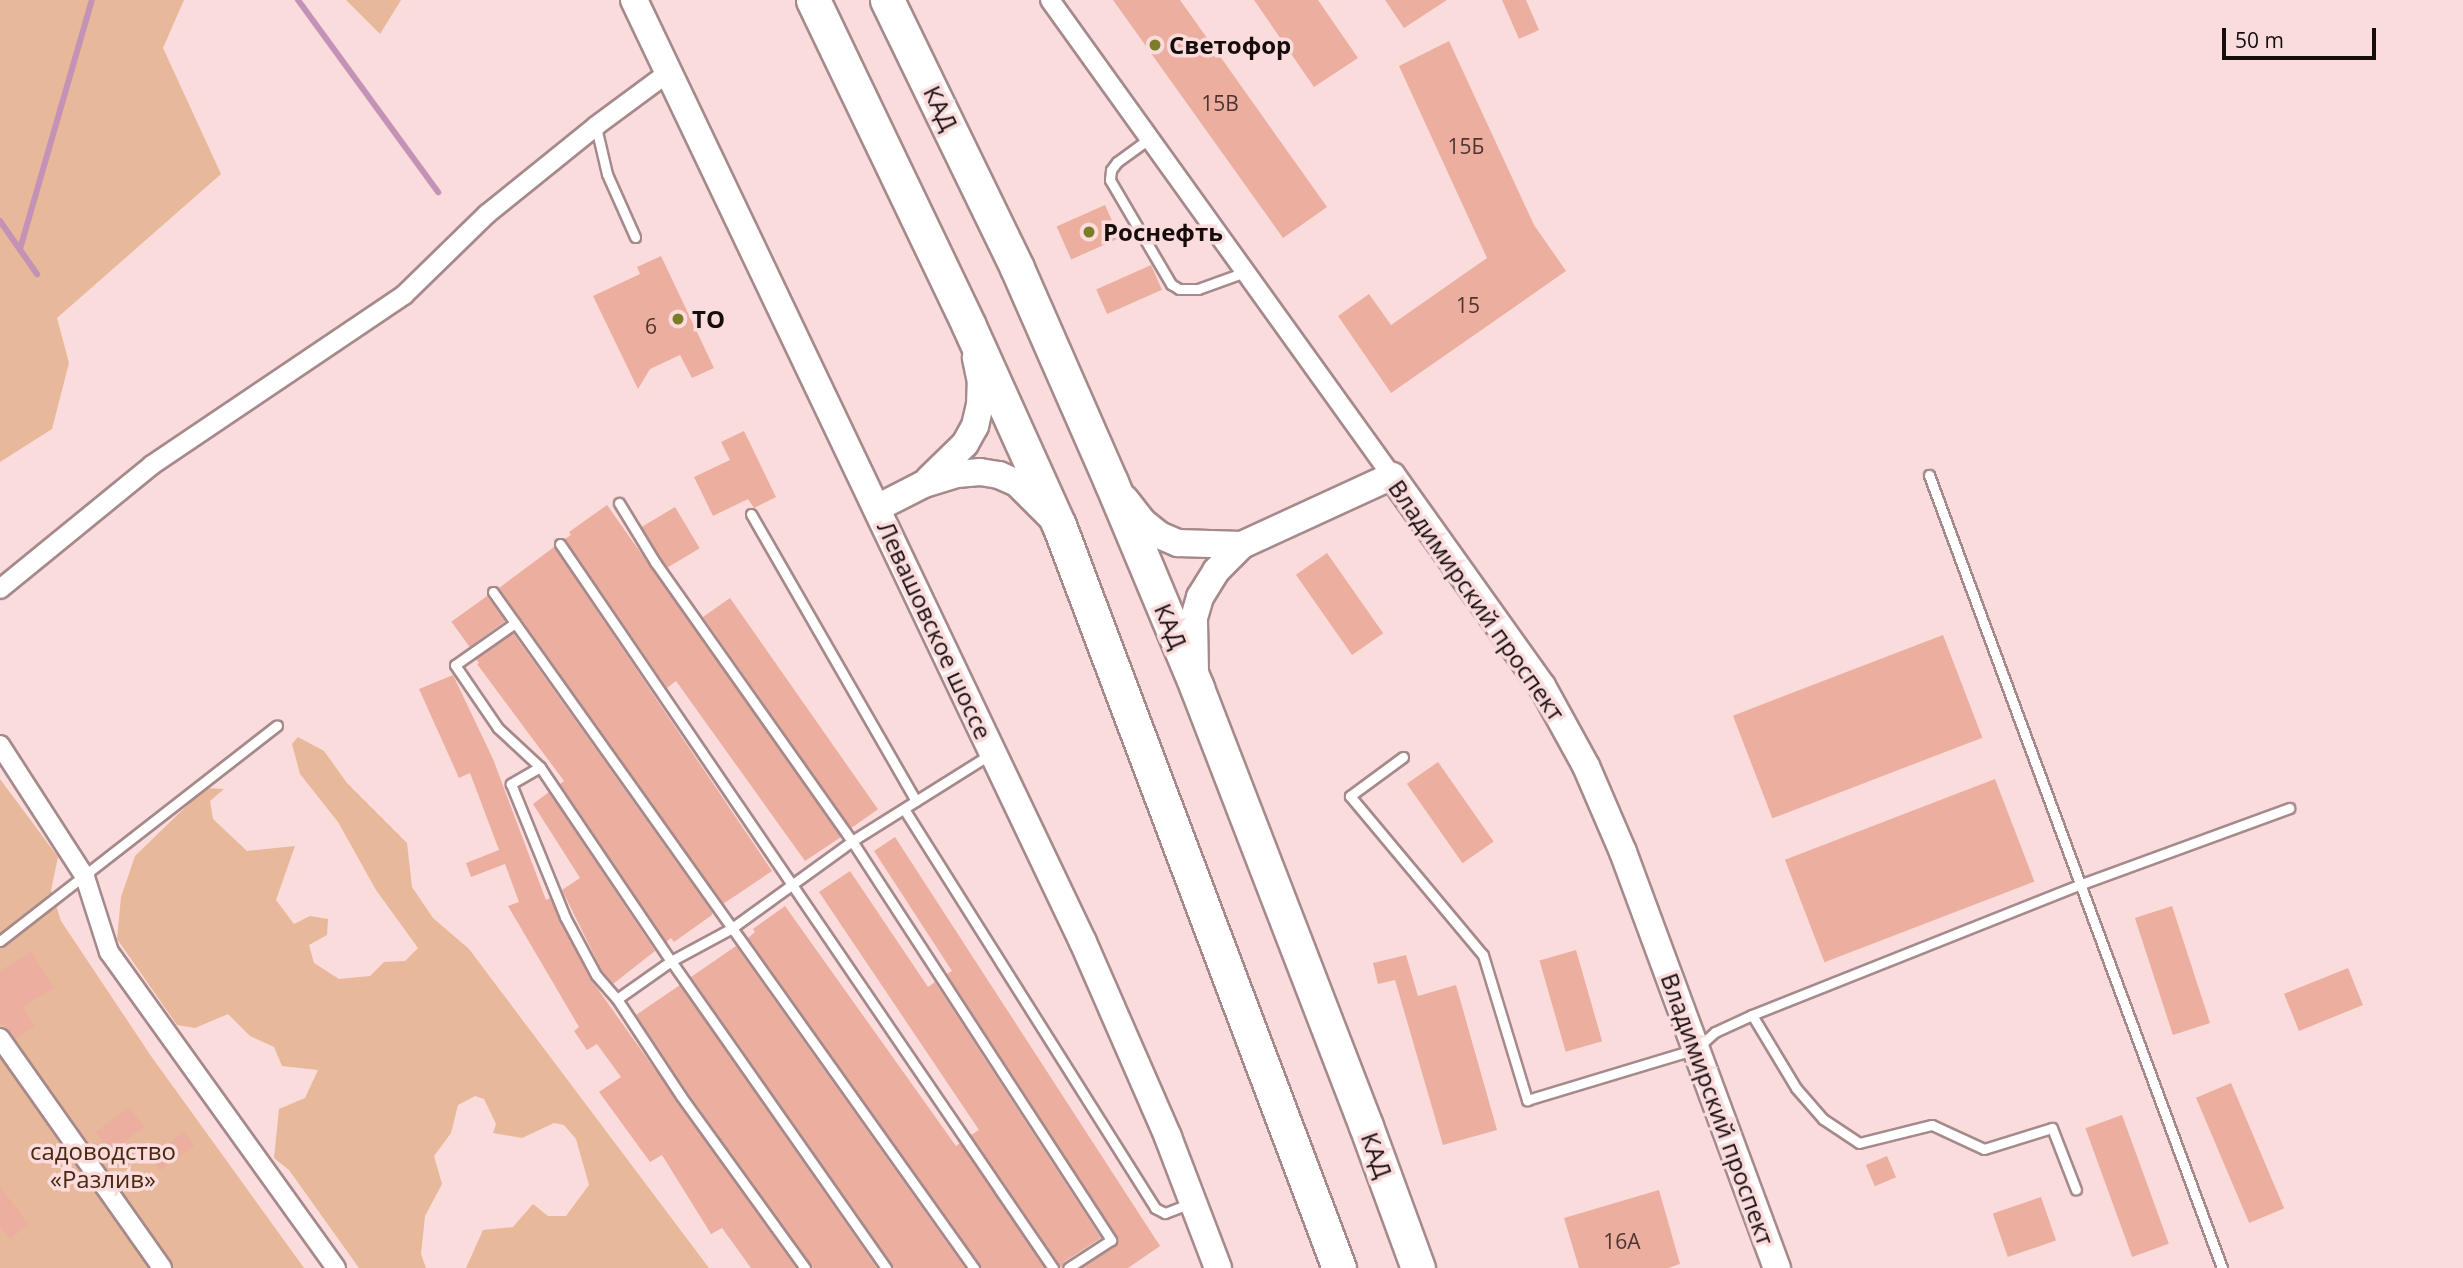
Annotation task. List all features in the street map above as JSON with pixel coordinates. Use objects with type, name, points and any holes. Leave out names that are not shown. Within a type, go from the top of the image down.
[{"type":"highway","points":[[813,0],[969,326],[1059,525],[1279,1100],[1339,1268]]},
{"type":"highway","name":"КАД","points":[[887,0],[1011,256],[1111,482],[1197,688],[1418,1268]]},
{"type":"main road","name":"Левашовское шоссе","points":[[634,0],[1088,954],[1218,1268]]},
{"type":"main road","points":[[924,484],[965,444],[975,426],[980,405],[981,382],[969,326]]},
{"type":"main road","points":[[877,508],[924,484],[957,474],[999,475],[1017,484],[1059,525]]},
{"type":"main road","points":[[1197,688],[1194,618],[1200,597],[1216,571],[1242,545],[1392,476]]},
{"type":"main road","name":"Владимирский проспект","points":[[1392,476],[1542,686],[1586,766],[1623,852],[1777,1268]]},
{"type":"main road","points":[[1111,482],[1142,521],[1159,535],[1178,543],[1202,546],[1242,545]]},
{"type":"street","name":"Владимирский проспект","points":[[1050,0],[1392,476]]},
{"type":"street","points":[[0,589],[152,465],[404,295],[487,214],[596,126],[669,72]]},
{"type":"street","points":[[0,745],[85,877],[109,952],[336,1268]]},
{"type":"street","points":[[0,1038],[162,1268]]},
{"type":"lane","points":[[596,126],[607,174],[635,237]]},
{"type":"lane","points":[[1150,138],[1117,162],[1111,170],[1110,180],[1171,284],[1179,289],[1198,289],[1247,271]]},
{"type":"lane","points":[[1929,475],[2222,1268]]},
{"type":"lane","points":[[619,503],[662,573],[852,841],[1111,1240],[1068,1268]]},
{"type":"lane","points":[[751,514],[916,802]]},
{"type":"lane","points":[[560,544],[1053,1268]]},
{"type":"lane","points":[[493,592],[974,1268]]},
{"type":"lane","points":[[515,623],[455,665],[498,728],[540,767],[671,961],[886,1268]]},
{"type":"lane","points":[[0,941],[277,725]]},
{"type":"lane","points":[[617,999],[671,961],[732,928],[789,884],[852,841],[993,752]]},
{"type":"lane","points":[[1403,757],[1350,796],[1483,955],[1527,1100],[1696,1049],[1715,1032],[1752,1015],[2079,885],[2289,808]]},
{"type":"lane","points":[[540,767],[511,784],[565,917],[596,975],[617,999],[681,1096],[805,1268]]},
{"type":"lane","points":[[904,809],[1155,1208],[1164,1213],[1192,1202]]},
{"type":"lane","points":[[1752,1015],[1796,1088],[1823,1119],[1859,1143],[1932,1125],[1984,1149],[2052,1128],[2076,1190]]},
{"type":"green space","points":[[0,0],[184,0],[163,48],[221,174],[57,318],[69,363],[52,429],[0,462]]},
{"type":"green space","points":[[346,0],[401,0],[380,34]]},
{"type":"green space","points":[[298,737],[324,751],[347,783],[407,843],[412,887],[433,918],[469,949],[709,1268],[466,1268],[483,1230],[513,1227],[533,1204],[548,1216],[566,1216],[589,1185],[576,1139],[564,1125],[554,1123],[522,1138],[493,1133],[496,1124],[484,1099],[475,1096],[458,1105],[451,1133],[434,1156],[442,1184],[425,1216],[421,1254],[426,1268],[359,1268],[289,1170],[274,1158],[279,1109],[305,1098],[318,1070],[282,1066],[274,1047],[250,1036],[228,1014],[195,1028],[177,1025],[117,939],[121,897],[135,856],[205,788],[224,789],[210,801],[213,819],[247,851],[295,846],[276,900],[294,924],[310,916],[328,919],[327,935],[309,945],[314,963],[339,979],[370,976],[384,962],[405,961],[418,948],[376,890],[338,822],[300,774],[292,744]]},
{"type":"green space","name":"садоводство «Разлив»","points":[[0,779],[58,857],[51,890],[61,921],[151,1056],[304,1268],[0,1268]]},
{"type":"building","points":[[1113,0],[1180,0],[1327,207],[1283,238]]},
{"type":"building","points":[[1254,0],[1318,0],[1358,58],[1314,87]]},
{"type":"building","points":[[1385,0],[1447,0],[1404,28]]},
{"type":"building","points":[[1502,0],[1526,0],[1539,30],[1519,39]]},
{"type":"building","points":[[1449,41],[1534,225],[1566,271],[1391,393],[1338,316],[1369,294],[1391,325],[1487,258],[1399,66]]},
{"type":"building","name":"Роснефть","points":[[1105,205],[1120,238],[1071,259],[1057,227]]},
{"type":"building","points":[[661,256],[714,368],[692,378],[680,355],[650,369],[638,389],[593,296],[640,274],[637,267]]},
{"type":"building","points":[[1151,265],[1162,290],[1107,314],[1096,289]]},
{"type":"building","points":[[744,431],[776,497],[754,508],[748,499],[713,516],[694,477],[730,460],[721,442]]},
{"type":"building","points":[[607,505],[841,837],[805,861],[676,681],[667,688],[565,539],[571,535],[569,532]]},
{"type":"building","points":[[675,507],[700,548],[666,568],[642,527]]},
{"type":"building","points":[[554,547],[772,871],[723,904],[499,588]]},
{"type":"building","points":[[1327,553],[1383,633],[1352,655],[1296,575]]},
{"type":"building","points":[[487,596],[505,621],[470,647],[451,622]]},
{"type":"building","points":[[730,598],[878,809],[851,828],[703,617]]},
{"type":"building","points":[[513,633],[712,912],[712,915],[674,942],[671,938],[666,942],[560,784],[564,781],[477,664],[479,663],[476,659]]},
{"type":"building","points":[[1943,635],[1982,738],[1772,818],[1733,716]]},
{"type":"building","points":[[453,675],[493,759],[546,900],[550,898],[590,978],[796,1268],[751,1268],[722,1228],[711,1234],[662,1155],[650,1162],[599,1092],[621,1077],[597,1044],[587,1050],[574,1031],[579,1027],[508,906],[519,902],[505,864],[471,877],[466,863],[499,850],[470,773],[459,778],[419,689]]},
{"type":"building","points":[[1438,762],[1494,841],[1463,863],[1407,784]]},
{"type":"building","points":[[1995,779],[2034,882],[1824,962],[1785,860]]},
{"type":"building","points":[[549,792],[655,951],[613,984],[602,971],[562,890],[580,878],[533,804]]},
{"type":"building","points":[[895,837],[1160,1246],[1128,1268],[1081,1268],[1115,1245],[1117,1237],[947,974],[952,971],[874,851]]},
{"type":"building","points":[[850,871],[928,987],[935,982],[1101,1238],[1064,1262],[1061,1268],[971,1135],[979,1130],[819,892]]},
{"type":"building","points":[[785,906],[956,1146],[960,1143],[1045,1268],[981,1268],[748,938],[755,932],[753,929]]},
{"type":"building","points":[[2172,906],[2210,1023],[2173,1035],[2135,918]]},
{"type":"building","points":[[736,946],[965,1268],[893,1268],[691,977]]},
{"type":"building","points":[[1576,950],[1602,1041],[1566,1052],[1539,960]]},
{"type":"building","points":[[31,951],[54,988],[23,1007],[35,1026],[15,1039],[0,1022],[0,971]]},
{"type":"building","points":[[1406,955],[1418,996],[1456,985],[1497,1130],[1443,1145],[1395,980],[1378,984],[1373,963]]},
{"type":"building","points":[[2348,968],[2363,1005],[2299,1031],[2284,994]]},
{"type":"building","points":[[680,985],[877,1268],[812,1268],[687,1092],[636,1015]]},
{"type":"building","points":[[2231,1083],[2284,1208],[2249,1223],[2196,1098]]},
{"type":"building","points":[[129,1107],[144,1127],[111,1152],[95,1132]]},
{"type":"building","points":[[2122,1115],[2169,1244],[2132,1257],[2085,1128]]},
{"type":"building","points":[[184,1132],[194,1146],[160,1170],[150,1157]]},
{"type":"building","points":[[1887,1156],[1896,1177],[1875,1186],[1866,1165]]},
{"type":"building","points":[[0,1187],[29,1224],[10,1239],[0,1226]]},
{"type":"building","points":[[1659,1190],[1680,1264],[1668,1268],[1579,1268],[1564,1218]]},
{"type":"building","points":[[2041,1197],[2056,1240],[2008,1257],[1993,1214]]},
{"type":"waterway","points":[[20,249],[92,0]]},
{"type":"waterway","points":[[298,0],[438,192]]},
{"type":"waterway","points":[[0,221],[37,274]]},
{"type":"place","name":"Светофор","points":[[1155,45]]},
{"type":"place","name":"Роснефть","points":[[1089,232]]},
{"type":"place","name":"ТО","points":[[678,319]]}]
